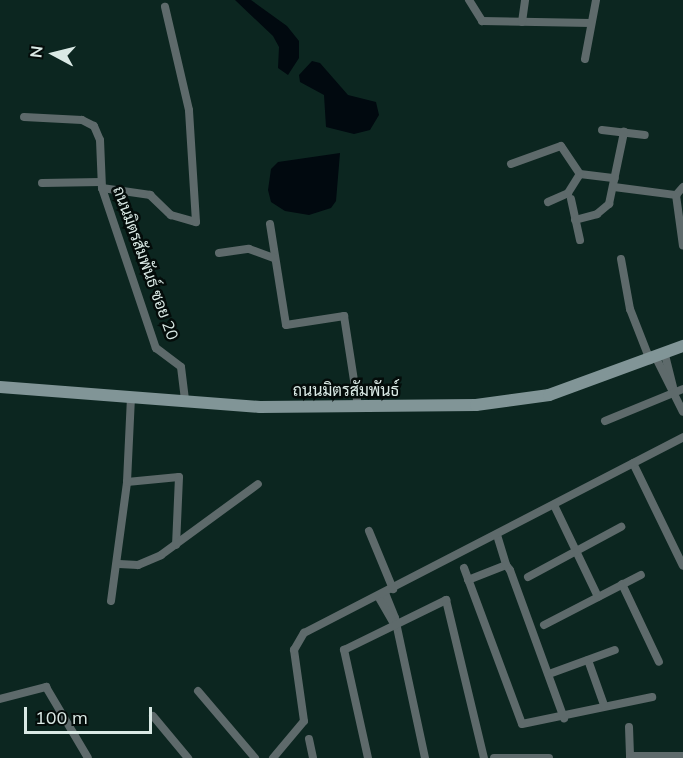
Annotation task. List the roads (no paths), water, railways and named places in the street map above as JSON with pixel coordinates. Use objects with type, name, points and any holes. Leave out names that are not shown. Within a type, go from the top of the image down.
[{"type":"street","points":[[469,0],[482,21],[591,23]]},
{"type":"street","points":[[522,22],[525,0]]},
{"type":"street","points":[[585,59],[596,0]]},
{"type":"street","points":[[42,183],[102,185],[150,195],[171,215],[196,222],[189,110],[165,7]]},
{"type":"street","name":"ถนนมิตรสัมพันธ์ ซอย 20","points":[[24,117],[82,120],[94,126],[100,140],[102,185],[156,348],[181,367],[185,401]]},
{"type":"street","points":[[602,130],[645,135]]},
{"type":"street","points":[[575,220],[603,211],[615,183],[624,132]]},
{"type":"street","points":[[511,164],[561,146],[580,174],[676,195]]},
{"type":"street","points":[[548,202],[568,193],[580,174]]},
{"type":"street","points":[[683,187],[676,195],[683,246]]},
{"type":"street","points":[[571,199],[580,240]]},
{"type":"street","points":[[270,224],[286,325],[344,315],[358,406]]},
{"type":"street","points":[[219,253],[249,249],[274,258]]},
{"type":"street","points":[[621,259],[630,309],[677,390],[683,412]]},
{"type":"street","name":"ถนนมิตรสัมพันธ์","points":[[0,387],[261,407],[420,407],[527,400],[657,358],[683,346]]},
{"type":"street","points":[[605,421],[677,390]]},
{"type":"street","points":[[111,601],[118,564],[127,482],[131,398]]},
{"type":"street","points":[[273,758],[304,721],[294,661],[297,642],[304,633],[683,437]]},
{"type":"street","points":[[633,463],[683,566]]},
{"type":"street","points":[[127,482],[179,477],[176,545]]},
{"type":"street","points":[[118,564],[142,563],[176,545],[258,484]]},
{"type":"street","points":[[551,506],[598,597]]},
{"type":"street","points":[[528,577],[621,527]]},
{"type":"street","points":[[369,531],[395,625],[425,758]]},
{"type":"street","points":[[495,536],[564,718]]},
{"type":"street","points":[[468,580],[507,565]]},
{"type":"street","points":[[464,568],[518,721],[528,723],[564,718],[604,705],[652,697]]},
{"type":"street","points":[[544,625],[641,575]]},
{"type":"street","points":[[622,584],[659,662]]},
{"type":"street","points":[[368,758],[345,650],[446,600],[484,758]]},
{"type":"street","points":[[549,674],[615,650]]},
{"type":"street","points":[[588,660],[604,705]]},
{"type":"street","points":[[0,699],[46,687],[87,758]]},
{"type":"street","points":[[198,691],[255,758]]},
{"type":"street","points":[[153,716],[188,758]]},
{"type":"street","points":[[629,727],[630,757],[681,756]]},
{"type":"street","points":[[309,739],[314,758]]},
{"type":"street","points":[[494,758],[549,758]]}]
